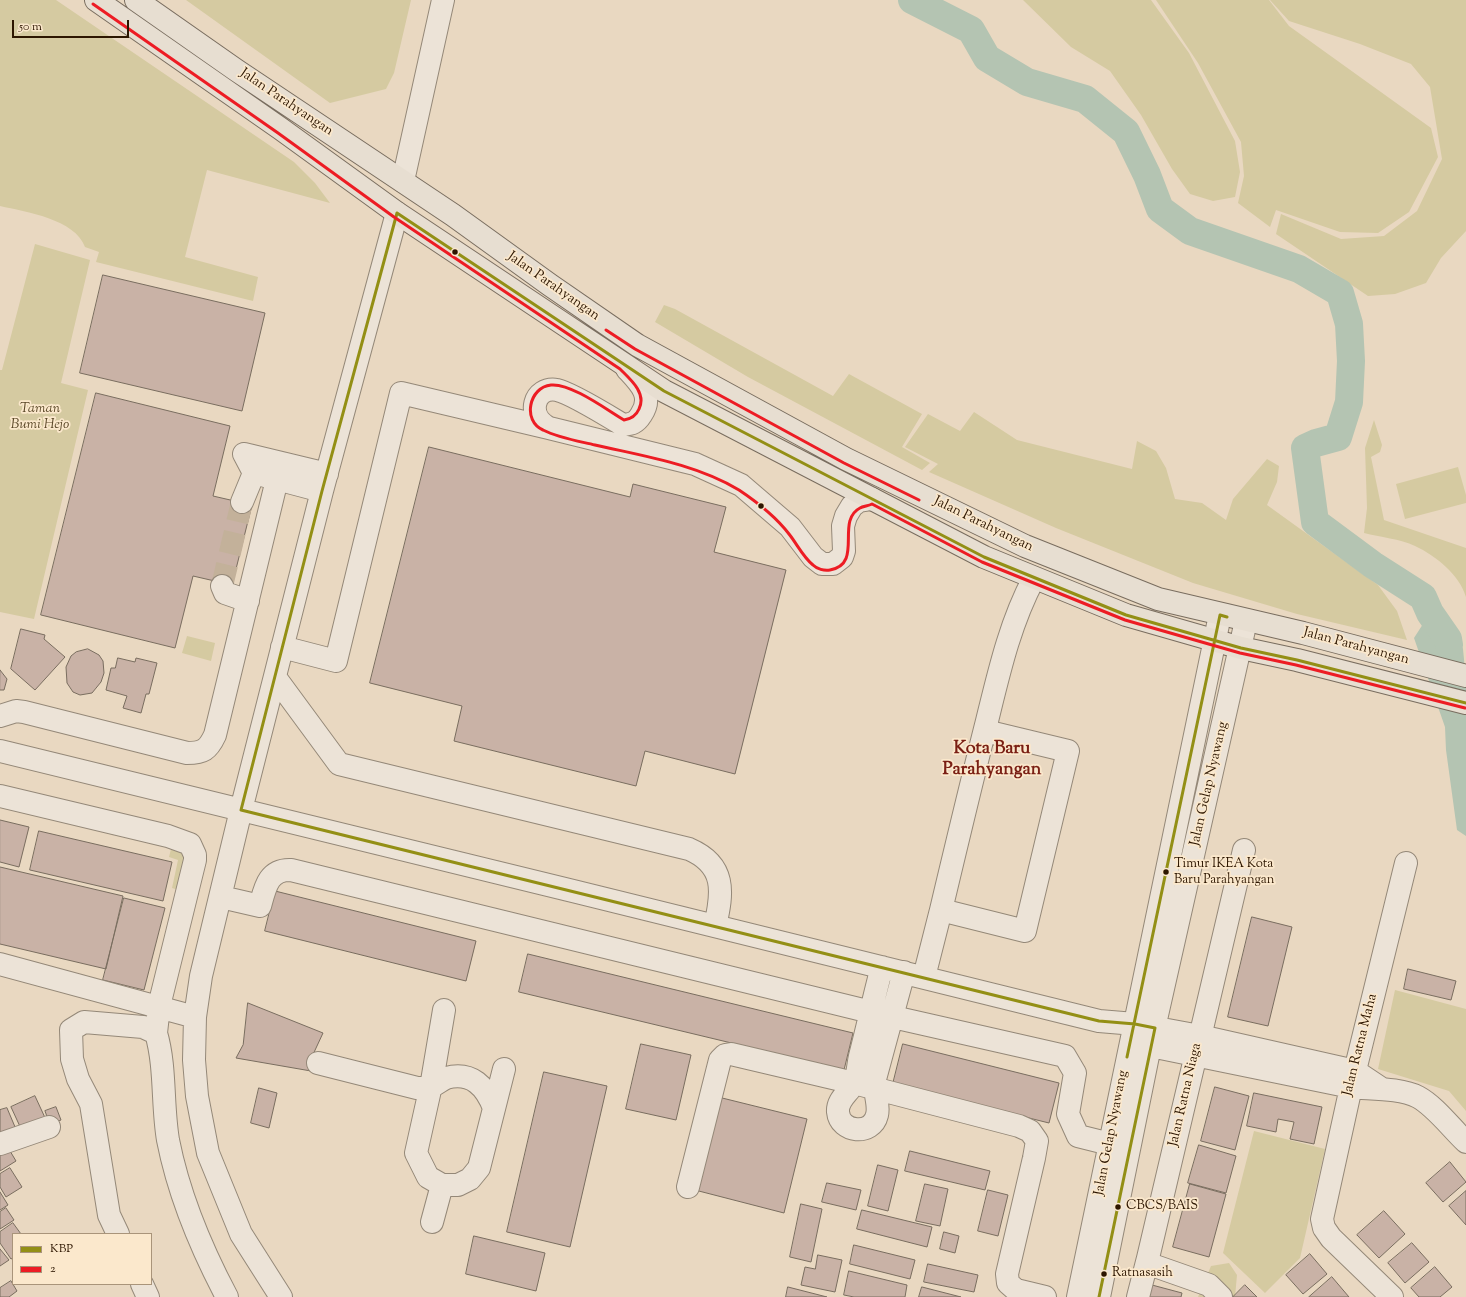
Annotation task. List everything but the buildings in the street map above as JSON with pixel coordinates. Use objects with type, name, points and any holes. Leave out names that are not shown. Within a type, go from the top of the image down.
[{"type":"main road","name":"Jalan Parahyangan","points":[[96,0],[281,129],[396,213],[664,391],[984,557],[1126,615],[1241,648],[1353,674],[1466,703]]},
{"type":"main road","name":"Jalan Parahyangan","points":[[136,0],[236,70],[403,181],[637,345],[846,459],[1025,546],[1158,599],[1360,648],[1466,676]]},
{"type":"main road","points":[[623,365],[637,345]]},
{"type":"street","points":[[403,181],[443,0]]},
{"type":"street","points":[[282,1297],[241,1234],[208,1153],[197,1096],[194,1060],[195,1017],[201,976],[241,810],[324,482],[396,213]]},
{"type":"street","points":[[549,428],[538,421],[534,409],[538,397],[549,390],[562,392],[623,424],[632,424],[638,421],[647,407],[648,400],[639,382],[623,365]]},
{"type":"street","points":[[282,647],[336,661],[401,393],[695,464],[741,485],[790,526],[813,557],[822,564],[833,564],[842,557],[844,551],[843,526],[846,516],[852,506],[859,501],[872,499]]},
{"type":"street","points":[[242,502],[254,473],[244,454],[279,471],[324,482]]},
{"type":"street","points":[[0,716],[16,711],[24,712],[187,753],[200,753],[210,745],[215,735],[279,471]]},
{"type":"street","points":[[864,1086],[893,1017],[914,975],[941,910],[1012,626],[1034,578]]},
{"type":"street","points":[[222,586],[222,590],[225,593],[248,601]]},
{"type":"street","points":[[1215,641],[1220,615]]},
{"type":"street","points":[[1241,648],[1246,621]]},
{"type":"street","name":"Jalan Gelap Nyawang","points":[[1099,1297],[1142,1035],[1215,641]]},
{"type":"street","name":"Jalan Gelap Nyawang","points":[[1078,1297],[1110,1144],[1142,1035],[1241,648]]},
{"type":"street","points":[[275,677],[339,764],[682,847],[697,853],[711,864],[719,880],[721,899],[715,926]]},
{"type":"street","points":[[941,910],[1025,931],[1068,751],[985,731]]},
{"type":"street","points":[[0,752],[882,967],[1099,1022],[1142,1035],[1197,1045],[1353,1079],[1382,1089],[1418,1097],[1427,1103],[1466,1142]]},
{"type":"street","points":[[0,796],[168,836],[190,844],[195,855],[159,1006],[156,1033],[160,1047],[163,1098],[168,1140],[187,1213],[206,1257],[227,1297]]},
{"type":"street","name":"Jalan Ratna Niaga","points":[[1138,1297],[1244,850]]},
{"type":"street","name":"Jalan Ratna Maha","points":[[1392,1297],[1331,1238],[1324,1228],[1322,1219],[1353,1079],[1406,863]]},
{"type":"street","points":[[220,897],[260,906],[269,879],[281,871],[291,870],[872,1012],[1065,1056],[1075,1073],[1068,1114],[1078,1136],[1110,1144]]},
{"type":"street","points":[[0,964],[195,1017]]},
{"type":"street","points":[[864,1086],[872,1012],[882,967]]},
{"type":"street","points":[[444,1010],[431,1087],[416,1153],[428,1177],[442,1185],[458,1185],[470,1179],[479,1168],[504,1069]]},
{"type":"street","points":[[118,1233],[109,1215],[90,1104],[78,1079],[72,1059],[71,1030],[84,1022],[143,1026],[156,1033]]},
{"type":"street","points":[[688,1188],[720,1060],[725,1055],[732,1054],[1019,1126],[1030,1131],[1037,1141],[1007,1274],[1008,1283],[1016,1290],[1045,1297]]},
{"type":"street","points":[[318,1063],[417,1088],[431,1087],[446,1078],[464,1077],[478,1082],[489,1094],[494,1108]]},
{"type":"street","points":[[0,1144],[50,1127]]},
{"type":"street","points":[[432,1222],[442,1185]]},
{"type":"street","points":[[1148,1258],[1152,1264],[1209,1285],[1221,1297]]},
{"type":"street","points":[[142,1285],[148,1297]]},
{"type":"green space","points":[[0,0],[56,0],[294,162],[315,183],[330,203],[207,170],[185,257],[258,277],[253,301],[96,262],[99,252],[85,247],[80,237],[61,223],[36,214],[0,206]]},
{"type":"green space","points":[[186,0],[411,0],[394,73],[386,89],[330,103]]},
{"type":"green space","points":[[1023,0],[1151,0],[1189,53],[1235,141],[1240,172],[1235,197],[1213,201],[1190,194],[1172,169],[1141,115],[1110,71],[1071,47]]},
{"type":"green space","points":[[1156,0],[1269,0],[1289,26],[1431,128],[1438,157],[1409,212],[1378,233],[1340,232],[1276,210],[1270,227],[1238,203],[1244,176],[1241,142],[1198,63]]},
{"type":"green space","points":[[1270,0],[1466,0],[1466,231],[1441,258],[1426,283],[1395,294],[1368,296],[1276,234],[1281,214],[1341,239],[1384,236],[1417,211],[1442,159],[1430,87],[1411,64],[1360,44],[1289,21]]},
{"type":"green space","name":"Taman Bumi Hejo","points":[[35,244],[90,260],[61,383],[88,390],[34,619],[0,612],[0,370],[2,370]]},
{"type":"green space","points":[[664,305],[675,309],[833,396],[849,374],[922,414],[902,447],[930,463],[922,470],[748,377],[655,322]]},
{"type":"green space","points":[[974,412],[1017,440],[1132,469],[1137,441],[1156,451],[1166,468],[1175,499],[1202,503],[1226,520],[1233,499],[1267,459],[1279,466],[1277,482],[1267,505],[1378,585],[1397,611],[1407,640],[1297,614],[1193,583],[1056,528],[929,472],[938,464],[905,447],[928,414],[960,431]]},
{"type":"green space","points":[[1374,420],[1382,445],[1380,452],[1371,457],[1384,520],[1466,548],[1466,597],[1458,581],[1439,560],[1415,546],[1364,533],[1367,508],[1365,448]]},
{"type":"green space","points":[[1458,467],[1466,495],[1466,503],[1405,519],[1396,484]]},
{"type":"green space","points":[[187,636],[215,643],[211,661],[182,653]]},
{"type":"green space","points":[[172,845],[186,849],[185,892],[172,888],[178,860],[169,857]]},
{"type":"green space","points":[[1395,990],[1466,1009],[1466,1111],[1449,1091],[1378,1069]]},
{"type":"green space","points":[[1254,1131],[1325,1149],[1300,1258],[1265,1293],[1223,1253]]},
{"type":"green space","points":[[1229,1263],[1237,1275],[1235,1297],[1198,1297],[1211,1266]]},
{"type":"shaded area","points":[[1443,610],[1450,620],[1463,649],[1466,680],[1466,836],[1457,830],[1446,750],[1445,727],[1414,638],[1430,613]]},
{"type":"waterway","points":[[912,0],[971,30],[987,58],[1027,82],[1085,99],[1126,132],[1147,175],[1160,209],[1190,231],[1299,269],[1340,293],[1349,324],[1351,361],[1349,402],[1338,437],[1316,443],[1305,448],[1315,522],[1373,565],[1423,597],[1430,613],[1448,639],[1449,645]]},
{"type":"tunnel","points":[[222,586],[242,502]]},
{"type":"transit line","name":"2","points":[[93,4],[278,133],[394,217],[620,369],[633,382],[641,397],[641,403],[636,414],[633,417],[624,420],[589,398],[568,388],[551,385],[543,387],[533,398],[531,405],[532,419],[536,426],[543,430],[569,439],[687,467],[722,481],[739,490],[772,516],[789,534],[809,562],[821,569],[830,570],[840,566],[846,560],[848,551],[848,532],[853,514],[861,507],[872,504],[982,562],[1125,620],[1240,653],[1296,665],[1465,708]]},
{"type":"transit line","name":"KBP","points":[[1099,1297],[1155,1028],[1135,1024],[1099,1021],[241,810],[322,491],[397,213],[664,391],[984,557],[1126,615],[1241,648],[1297,660],[1466,703]]},
{"type":"transit line","name":"2","points":[[606,330],[635,349],[844,463],[919,500]]},
{"type":"transit line","name":"KBP","points":[[1127,1057],[1220,615],[1227,617]]},
{"type":"place","name":"Timur IKEA Kota Baru Parahyangan","points":[[1166,872]]},
{"type":"place","name":"CBCS/BAIS","points":[[1118,1207]]},
{"type":"place","name":"Ratnasasih","points":[[1104,1274]]},
{"type":"district","name":"Kota Baru Parahyangan","points":[[992,760]]}]
